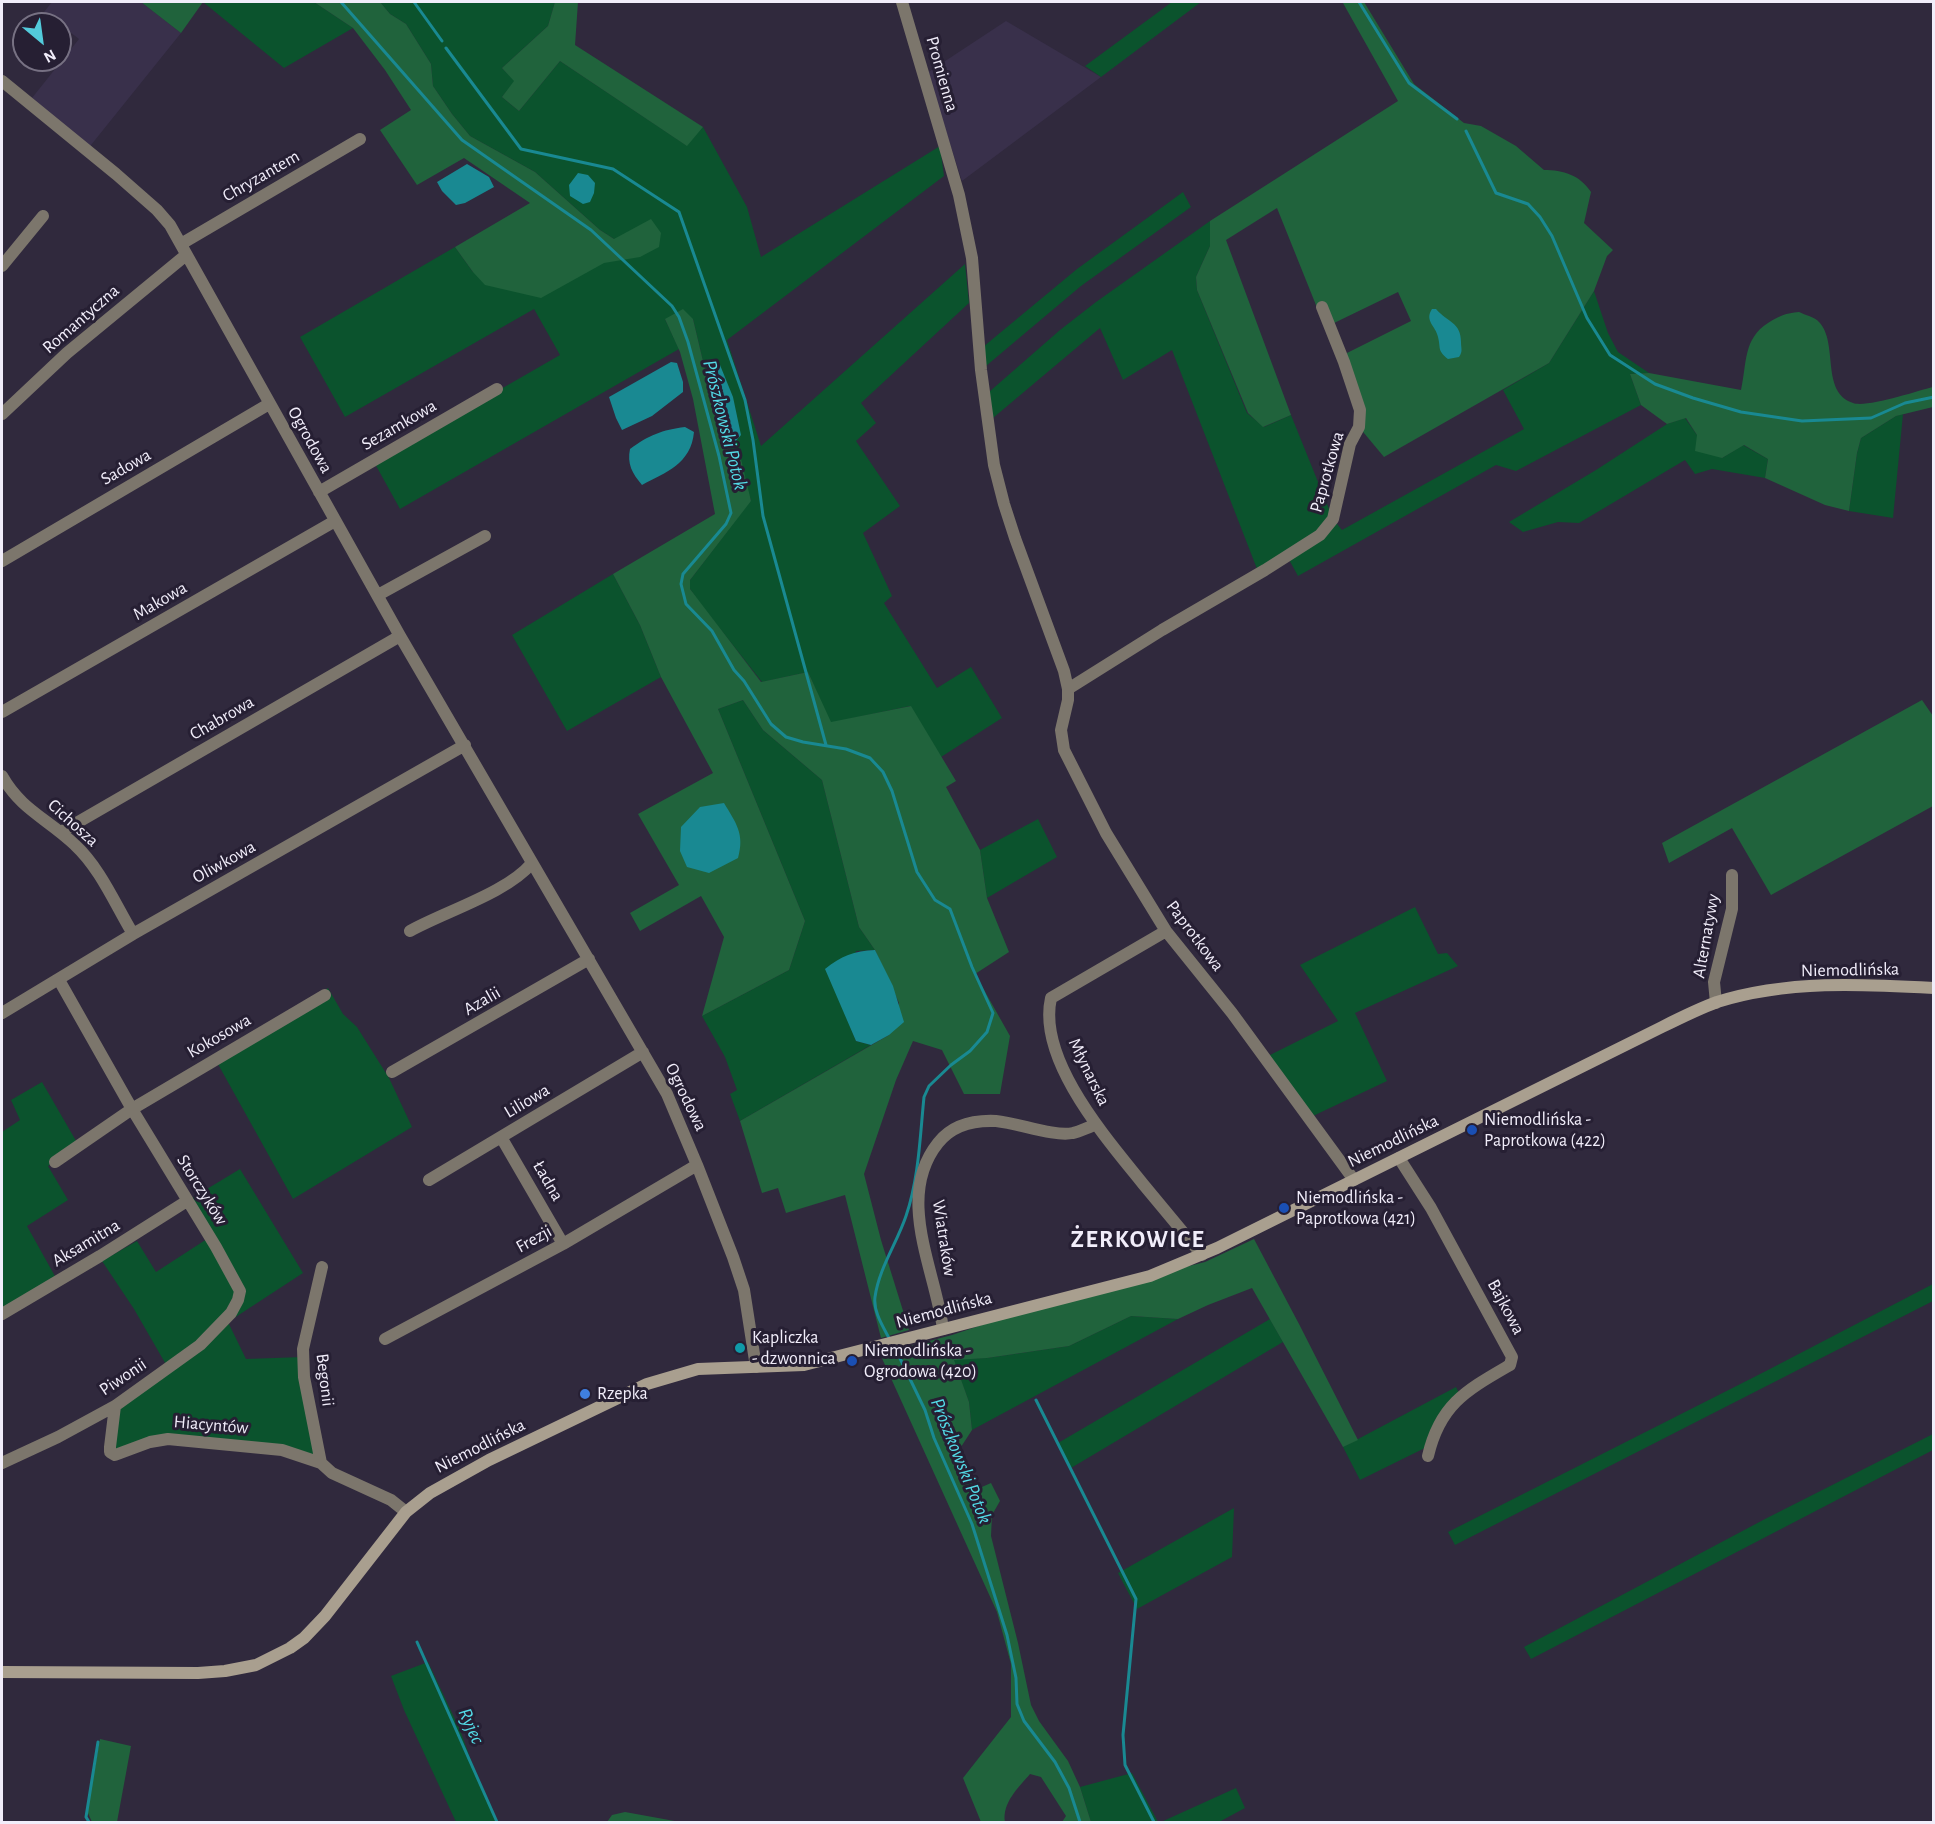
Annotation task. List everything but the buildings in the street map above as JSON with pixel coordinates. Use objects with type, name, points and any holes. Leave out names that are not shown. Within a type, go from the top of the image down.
[{"type":"main road","name":"Niemodlińska","points":[[2,1672],[198,1673],[235,1670],[267,1661],[290,1648],[315,1628],[406,1512],[430,1493],[448,1481],[647,1384],[698,1369],[804,1365],[1150,1276],[1202,1255],[1672,1022],[1716,1003],[1770,991],[1826,985],[1934,988]]},
{"type":"street","name":"Promienna","points":[[902,2],[959,195],[972,258],[980,360],[994,465],[1004,504],[1025,566]]},
{"type":"street","name":"Ogrodowa","points":[[2,81],[110,169],[157,210],[170,225],[400,636],[667,1094],[697,1165],[744,1290],[756,1367]]},
{"type":"street","name":"Chryzantem","points":[[184,250],[360,139]]},
{"type":"street","points":[[2,266],[43,216]]},
{"type":"street","name":"Romantyczna","points":[[2,414],[67,353],[184,250]]},
{"type":"street","name":"Paprotkowa","points":[[1068,689],[1162,630],[1265,570],[1328,528],[1335,513],[1350,444],[1359,427],[1361,416],[1344,362],[1322,308]]},
{"type":"street","name":"Sezamkowa","points":[[319,492],[497,389]]},
{"type":"street","name":"Sadowa","points":[[2,561],[269,404]]},
{"type":"street","name":"Makowa","points":[[2,712],[335,521]]},
{"type":"street","points":[[378,596],[485,536]]},
{"type":"street","name":"Paprotkowa","points":[[1025,566],[1064,671],[1068,689],[1068,700],[1061,729],[1067,757],[1106,833],[1166,931],[1232,1013],[1354,1180]]},
{"type":"street","name":"Chabrowa","points":[[61,832],[400,636]]},
{"type":"street","name":"Oliwkowa","points":[[2,1013],[133,934],[465,745]]},
{"type":"street","name":"Cichosza","points":[[2,776],[20,802],[77,846],[93,866],[133,934]]},
{"type":"street","points":[[410,931],[506,885],[522,875],[532,862]]},
{"type":"street","name":"Alternatywy","points":[[1716,1003],[1714,982],[1732,909],[1732,875]]},
{"type":"street","name":"Młynarska","points":[[1166,931],[1051,998],[1051,1026],[1054,1047],[1095,1125],[1202,1255]]},
{"type":"street","name":"Azalii","points":[[392,1072],[589,959]]},
{"type":"street","name":"Storczyków","points":[[58,980],[132,1109],[216,1246],[240,1291]]},
{"type":"street","name":"Kokosowa","points":[[132,1109],[324,995]]},
{"type":"street","name":"Liliowa","points":[[429,1180],[643,1052]]},
{"type":"street","points":[[55,1162],[132,1109]]},
{"type":"street","name":"Wiatraków","points":[[943,1329],[942,1315],[927,1265],[919,1212],[919,1187],[930,1153],[941,1139],[960,1125],[974,1122],[995,1121],[1072,1133],[1095,1125]]},
{"type":"street","name":"Ładna","points":[[501,1137],[563,1244]]},
{"type":"street","name":"Bajkowa","points":[[1399,1158],[1431,1208],[1512,1357],[1510,1365],[1479,1383],[1461,1397],[1443,1416],[1433,1435],[1428,1456]]},
{"type":"street","name":"Frezji","points":[[385,1339],[563,1244],[697,1165]]},
{"type":"street","name":"Aksamitna","points":[[2,1314],[91,1262],[187,1201]]},
{"type":"street","name":"Begonii","points":[[321,1463],[304,1377],[303,1349],[322,1267]]},
{"type":"street","name":"Piwonii","points":[[2,1463],[58,1437],[115,1406],[200,1345],[231,1313],[240,1291]]},
{"type":"street","name":"Hiacyntów","points":[[115,1406],[110,1452],[115,1455],[150,1442],[168,1439],[282,1450],[321,1463]]},
{"type":"street","points":[[321,1463],[332,1473],[391,1500],[406,1512]]},
{"type":"shaded area","points":[[52,2],[141,2],[181,33],[87,150],[28,103],[53,72],[72,72],[72,48],[79,39],[72,34],[72,12],[44,12]]},
{"type":"shaded area","points":[[141,2],[203,2],[181,33]]},
{"type":"shaded area","points":[[203,2],[314,2],[353,28],[284,68]]},
{"type":"shaded area","points":[[314,2],[380,2],[390,14],[406,24],[431,64],[433,86],[470,136],[535,172],[600,230],[614,239],[651,219],[661,233],[659,247],[640,257],[604,263],[541,298],[485,285],[455,247],[530,203],[464,158],[417,185],[380,130],[411,110],[385,70],[353,28]]},
{"type":"shaded area","points":[[380,2],[555,2],[548,26],[502,68],[515,81],[502,97],[519,111],[560,61],[686,145],[703,127],[747,207],[761,257],[940,146],[944,176],[727,340],[761,446],[965,264],[969,303],[861,403],[876,423],[856,441],[900,506],[863,533],[892,596],[884,603],[937,688],[971,667],[1002,718],[941,757],[910,706],[830,723],[808,672],[762,682],[702,606],[690,589],[690,580],[751,500],[716,416],[693,319],[665,319],[679,349],[400,509],[374,462],[560,355],[534,309],[345,417],[300,337],[455,247],[473,272],[614,239],[600,230],[535,172],[470,136],[433,86],[431,64],[406,24],[390,14]]},
{"type":"shaded area","points":[[555,2],[578,2],[575,45],[703,127],[687,146],[560,61],[519,111],[502,97],[514,81],[502,68],[548,26]]},
{"type":"shaded area","points":[[1172,2],[1201,2],[1101,77],[1085,66]]},
{"type":"shaded area","points":[[1364,2],[1414,84],[1464,123],[1481,126],[1516,146],[1544,170],[1564,172],[1582,181],[1591,192],[1584,223],[1613,250],[1607,256],[1594,291],[1549,363],[1384,457],[1359,427],[1345,354],[1411,321],[1398,292],[1332,324],[1326,330],[1277,208],[1226,240],[1291,415],[1263,427],[1248,413],[1197,290],[1196,277],[1210,246],[1210,221],[1398,101],[1343,3]]},
{"type":"shaded area","points":[[1006,21],[1101,77],[962,181],[927,73]]},
{"type":"shaded area","points":[[1183,192],[1191,207],[1081,286],[986,366],[983,347],[1077,269]]},
{"type":"shaded area","points":[[1210,221],[1210,246],[1196,277],[1197,290],[1247,413],[1264,427],[1291,415],[1333,519],[1342,530],[1524,429],[1503,390],[1549,363],[1594,291],[1608,333],[1618,352],[1649,373],[1630,374],[1641,405],[1516,471],[1496,465],[1298,576],[1287,556],[1259,574],[1172,350],[1123,380],[1100,328],[993,418],[989,392],[1096,302]]},
{"type":"shaded area","points":[[683,309],[693,319],[716,416],[727,447],[740,455],[751,501],[690,580],[690,589],[761,682],[808,672],[831,722],[911,706],[956,781],[946,787],[980,850],[987,898],[1009,952],[975,974],[1010,1036],[1000,1094],[964,1094],[942,1050],[913,1041],[896,1080],[864,1174],[881,1240],[909,1330],[881,1338],[845,1195],[786,1213],[778,1188],[762,1193],[740,1121],[889,1035],[899,1003],[875,950],[859,927],[822,780],[763,730],[743,700],[718,709],[805,921],[789,970],[702,1016],[724,937],[701,896],[640,931],[630,913],[679,885],[638,814],[713,773],[661,677],[640,625],[613,574],[715,514],[693,399],[680,352],[665,319]]},
{"type":"shaded area","points":[[1799,312],[1817,320],[1825,331],[1837,389],[1843,397],[1853,403],[1880,401],[1933,387],[1933,407],[1896,416],[1861,438],[1849,511],[1825,505],[1765,478],[1768,459],[1744,445],[1722,458],[1695,451],[1697,435],[1686,418],[1667,424],[1641,405],[1630,374],[1649,373],[1741,390],[1747,352],[1754,336],[1776,318]]},
{"type":"shaded area","points":[[1903,414],[1893,518],[1849,511],[1861,438]]},
{"type":"shaded area","points":[[1685,418],[1697,435],[1722,458],[1743,445],[1768,459],[1765,478],[1712,469],[1695,474],[1685,460],[1579,523],[1558,522],[1523,532],[1509,522],[1667,424]]},
{"type":"shaded area","points":[[613,574],[640,625],[661,677],[567,731],[512,635]]},
{"type":"shaded area","points":[[743,700],[763,730],[822,780],[859,927],[875,950],[856,951],[843,1009],[856,1041],[871,1045],[740,1121],[730,1094],[737,1090],[725,1057],[702,1016],[789,970],[805,921],[718,709]]},
{"type":"shaded area","points":[[1922,700],[1933,716],[1933,806],[1771,895],[1732,828],[1669,863],[1662,843]]},
{"type":"shaded area","points":[[1038,819],[1057,857],[987,898],[980,850]]},
{"type":"shaded area","points":[[1415,907],[1438,954],[1447,953],[1458,966],[1355,1013],[1387,1081],[1313,1116],[1264,1058],[1338,1021],[1300,965]]},
{"type":"shaded area","points":[[328,988],[343,1014],[357,1027],[389,1078],[412,1127],[293,1199],[214,1057]]},
{"type":"shaded area","points":[[42,1082],[79,1146],[48,1166],[68,1200],[27,1226],[56,1278],[2,1309],[2,1132],[20,1120],[11,1100]]},
{"type":"shaded area","points":[[240,1169],[303,1273],[228,1322],[246,1359],[303,1357],[321,1463],[282,1450],[168,1439],[115,1455],[115,1406],[168,1368],[134,1309],[102,1261],[137,1241],[156,1272],[210,1237],[187,1201]]},
{"type":"shaded area","points":[[1254,1239],[1358,1440],[1343,1447],[1252,1288],[1178,1319],[1131,1316],[1069,1346],[987,1358],[954,1360],[969,1402],[972,1430],[959,1450],[975,1490],[991,1483],[1000,1501],[992,1515],[991,1536],[1031,1705],[1039,1721],[1068,1761],[1080,1787],[1091,1822],[1062,1822],[1066,1816],[1041,1777],[1030,1774],[1008,1802],[1005,1822],[981,1822],[963,1778],[1011,1717],[1011,1664],[997,1612],[880,1354],[952,1335],[1062,1298],[1205,1262]]},
{"type":"shaded area","points":[[1933,1284],[1933,1301],[1455,1545],[1448,1532],[1766,1371]]},
{"type":"shaded area","points":[[1131,1316],[1178,1319],[972,1430],[969,1402],[953,1359],[987,1358],[1069,1346]]},
{"type":"shaded area","points":[[1270,1319],[1283,1342],[1071,1468],[1058,1443]]},
{"type":"shaded area","points":[[1456,1387],[1461,1397],[1431,1445],[1360,1480],[1343,1447]]},
{"type":"shaded area","points":[[1933,1434],[1933,1450],[1531,1659],[1524,1647],[1765,1519]]},
{"type":"shaded area","points":[[1234,1508],[1232,1557],[1137,1609],[1118,1573]]},
{"type":"shaded area","points":[[428,1662],[460,1730],[481,1788],[498,1822],[456,1822],[404,1710],[391,1676]]},
{"type":"shaded area","points":[[100,1739],[131,1746],[117,1822],[92,1822],[87,1811]]},
{"type":"shaded area","points":[[1132,1773],[1158,1822],[1091,1822],[1080,1787]]},
{"type":"shaded area","points":[[1236,1788],[1245,1808],[1219,1822],[1161,1822]]},
{"type":"shaded area","points":[[625,1812],[680,1822],[607,1822],[612,1815]]},
{"type":"water","points":[[467,164],[489,177],[494,187],[465,203],[456,205],[442,191],[437,182]]},
{"type":"water","points":[[578,173],[588,175],[595,183],[590,202],[583,204],[570,196],[569,185]]},
{"type":"water","points":[[1432,309],[1436,309],[1459,330],[1462,350],[1459,357],[1448,359],[1441,351],[1437,333],[1429,317]]},
{"type":"water","points":[[671,362],[677,363],[683,382],[683,392],[652,416],[622,430],[609,397]]},
{"type":"water","points":[[720,365],[733,397],[741,435],[735,442],[730,443],[712,391],[712,374],[714,369]]},
{"type":"water","points":[[685,427],[694,432],[692,443],[683,459],[676,466],[642,485],[631,468],[630,449],[656,434]]},
{"type":"water","points":[[724,803],[740,835],[738,858],[709,873],[687,867],[680,851],[681,827],[700,807]]},
{"type":"water","points":[[875,950],[893,986],[904,1022],[889,1035],[871,1045],[856,1041],[825,969],[848,955]]},
{"type":"waterway","name":"Prószkowski Potok","points":[[341,2],[462,140],[591,230],[672,306],[679,317],[688,342],[719,456],[731,513],[726,524],[683,574],[681,584],[686,604],[712,631],[734,670],[744,681],[771,724],[786,737],[846,749],[870,758],[883,772],[892,791],[917,872],[935,900],[950,909],[972,967],[993,1013],[987,1032],[970,1051],[929,1086],[924,1097],[914,1187],[902,1226],[880,1276],[875,1297],[877,1314],[890,1340]]},
{"type":"waterway","points":[[414,2],[442,41]]},
{"type":"waterway","points":[[1359,2],[1409,83],[1457,119]]},
{"type":"waterway","points":[[446,48],[521,149],[613,169],[679,212],[745,400],[763,516],[826,745]]},
{"type":"waterway","points":[[1466,131],[1496,193],[1528,204],[1540,217],[1552,236],[1587,318],[1610,355],[1655,384],[1741,412],[1802,421],[1871,418],[1905,403],[1934,397]]},
{"type":"waterway","name":"Prószkowski Potok","points":[[894,1346],[925,1410],[934,1438],[972,1524],[1007,1635],[1016,1678],[1017,1704],[1024,1721],[1055,1762],[1069,1788],[1080,1822]]},
{"type":"waterway","points":[[1036,1400],[1136,1599],[1123,1735],[1125,1765],[1154,1822]]},
{"type":"waterway","name":"Ryjec","points":[[417,1642],[497,1822]]},
{"type":"waterway","points":[[89,1822],[86,1817],[98,1742]]},
{"type":"place","name":"Niemodlińska - Paprotkowa (422)","points":[[1472,1130]]},
{"type":"place","name":"Niemodlińska - Paprotkowa (421)","points":[[1284,1208]]},
{"type":"place","name":"Kapliczka - dzwonnica","points":[[740,1348]]},
{"type":"place","name":"Niemodlińska - Ogrodowa (420)","points":[[852,1361]]},
{"type":"place","name":"Rzepka","points":[[585,1394]]},
{"type":"district","name":"ŻERKOWICE","points":[[1138,1240]]}]
